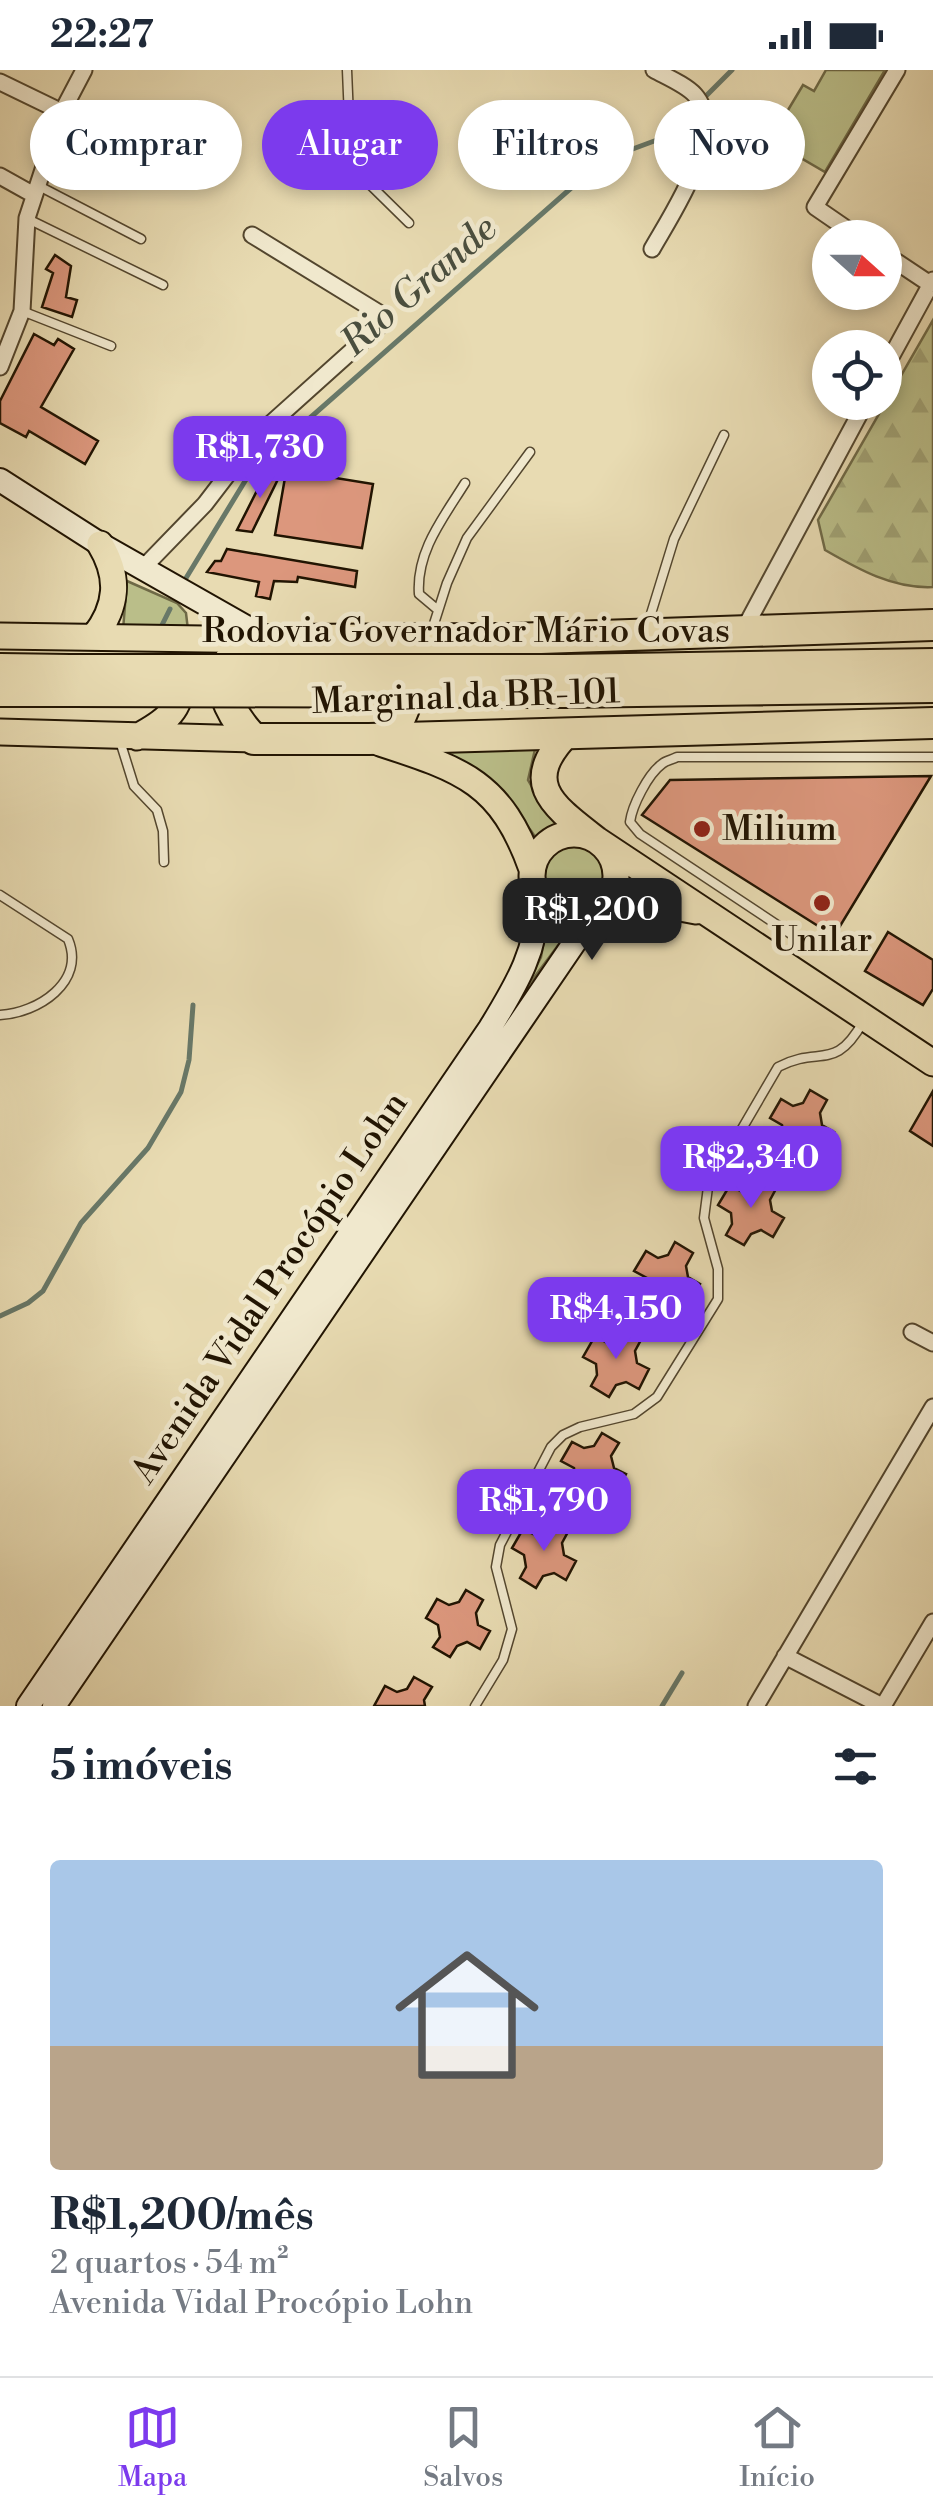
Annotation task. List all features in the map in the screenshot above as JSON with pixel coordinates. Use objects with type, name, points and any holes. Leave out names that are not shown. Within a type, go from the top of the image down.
[{"type":"highway","name":"Marginal da BR-101","points":[[269,640],[511,639],[933,624]]},
{"type":"highway","points":[[508,734],[479,716],[470,705],[468,685],[472,666],[484,652],[511,639]]},
{"type":"highway","points":[[254,739],[232,710],[219,652],[241,652],[269,640]]},
{"type":"highway","name":"Rodovia Governador Mário Covas","points":[[565,681],[933,664]]},
{"type":"highway","name":"Rodovia Governador Mário Covas","points":[[0,669],[70,680],[933,686]]},
{"type":"highway","name":"Rodovia Governador Mário Covas","points":[[0,691],[70,680]]},
{"type":"highway","name":"Marginal da BR-101","points":[[254,739],[933,723]]},
{"type":"main road","points":[[94,637],[114,602],[115,581],[100,544]]},
{"type":"main road","points":[[0,636],[130,638],[219,652]]},
{"type":"main road","points":[[128,736],[165,722],[177,708],[182,686],[179,668],[165,652],[130,638]]},
{"type":"main road","points":[[381,640],[404,663],[409,680],[406,713],[378,739],[436,761],[490,794],[508,813],[532,870],[537,896],[546,907],[570,918],[601,907],[659,904],[708,913]]},
{"type":"main road","name":"Marginal da BR-101","points":[[0,732],[254,739]]},
{"type":"main road","points":[[569,732],[550,751],[545,763],[544,789],[560,811],[596,840],[933,1063]]},
{"type":"main road","points":[[532,870],[536,856],[556,837],[584,834],[596,840],[614,862],[616,876],[601,907]]},
{"type":"street","points":[[68,100],[84,70]]},
{"type":"street","points":[[652,249],[694,168],[705,134],[704,110],[695,94],[654,70]]},
{"type":"street","points":[[834,220],[815,207],[897,70]]},
{"type":"street","points":[[0,82],[37,100]]},
{"type":"street","points":[[0,176],[30,188]]},
{"type":"street","points":[[0,367],[22,310],[27,218],[36,190]]},
{"type":"street","points":[[142,569],[205,504],[257,436],[384,321],[384,316],[252,235]]},
{"type":"street","points":[[902,264],[932,282],[902,337]]},
{"type":"street","points":[[742,631],[856,420]]},
{"type":"street","points":[[0,480],[142,569],[269,640]]},
{"type":"street","points":[[186,593],[219,652]]},
{"type":"street","name":"Avenida Vidal Procópio Lohn","points":[[54,1706],[138,1560],[490,1028],[532,946],[537,896]]},
{"type":"street","name":"Avenida Vidal Procópio Lohn","points":[[28,1706],[138,1560],[601,907]]},
{"type":"street","points":[[912,1332],[933,1343]]},
{"type":"street","points":[[756,1706],[933,1407]]},
{"type":"street","points":[[785,1656],[882,1706],[933,1622]]},
{"type":"lane","points":[[347,70],[351,166],[410,223]]},
{"type":"lane","points":[[36,190],[141,239]]},
{"type":"lane","points":[[27,218],[163,285]]},
{"type":"lane","points":[[22,310],[111,346]]},
{"type":"lane","points":[[644,634],[674,539],[724,435]]},
{"type":"lane","points":[[429,640],[467,538],[530,452]]},
{"type":"lane","points":[[438,610],[419,594],[418,577],[428,541],[465,483]]},
{"type":"lane","points":[[888,757],[889,724]]},
{"type":"lane","points":[[128,736],[134,786],[157,810],[164,831],[164,862]]},
{"type":"lane","points":[[806,944],[640,834],[630,822],[631,812],[661,764],[678,758],[933,757]]},
{"type":"lane","points":[[0,894],[68,939],[73,951],[66,978],[44,1005],[0,1015]]},
{"type":"lane","points":[[475,1706],[503,1660],[512,1629],[496,1567],[500,1544],[552,1447],[563,1435],[634,1414],[657,1397],[718,1299],[718,1270],[704,1218],[708,1187],[778,1067],[796,1058],[828,1056],[848,1048],[865,1018]]},
{"type":"green space","points":[[826,70],[885,70],[825,172],[805,160],[805,100],[794,100],[803,85],[814,91]]},
{"type":"green space","points":[[933,320],[933,587],[904,585],[876,576],[825,550],[818,520],[876,420],[902,420],[902,374]]},
{"type":"green space","points":[[127,581],[177,603],[186,613],[188,630],[123,630]]},
{"type":"green space","points":[[536,745],[528,780],[543,806],[563,826],[547,831],[538,841],[495,790],[442,750]]},
{"type":"green space","points":[[572,843],[595,853],[605,876],[595,899],[572,909],[549,899],[539,876],[549,853]]},
{"type":"green space","points":[[546,929],[568,932],[524,991],[541,957]]},
{"type":"building","points":[[55,255],[71,266],[66,297],[77,300],[72,317],[42,307],[53,273],[46,269]]},
{"type":"building","points":[[34,334],[54,345],[58,339],[74,349],[41,407],[98,441],[85,464],[29,431],[26,437],[0,423],[0,401]]},
{"type":"building","points":[[303,448],[321,451],[317,475],[373,484],[362,548],[275,535],[286,472],[292,473],[294,458],[301,459]]},
{"type":"building","points":[[268,469],[282,471],[252,532],[237,530]]},
{"type":"building","points":[[227,549],[357,571],[355,587],[298,577],[297,582],[274,581],[270,599],[256,596],[259,582],[207,572],[215,561],[221,561]]},
{"type":"building","points":[[931,776],[834,936],[642,815],[670,780]]},
{"type":"building","points":[[888,932],[933,960],[933,989],[923,1005],[865,971]]},
{"type":"building","points":[[810,1090],[827,1100],[820,1113],[822,1125],[834,1132],[824,1150],[811,1143],[801,1146],[794,1158],[778,1148],[784,1137],[782,1125],[770,1118],[781,1099],[793,1106],[803,1103]]},
{"type":"building","points":[[933,1091],[933,1146],[910,1131]]},
{"type":"building","points":[[759,1176],[777,1187],[770,1200],[772,1211],[784,1218],[773,1237],[761,1230],[751,1234],[744,1245],[726,1235],[732,1224],[731,1213],[718,1205],[730,1185],[742,1192],[752,1189]]},
{"type":"building","points":[[675,1242],[693,1253],[686,1266],[688,1277],[700,1284],[690,1303],[677,1296],[667,1299],[659,1311],[642,1300],[648,1289],[647,1278],[634,1271],[646,1251],[658,1258],[668,1255]]},
{"type":"building","points":[[624,1328],[642,1338],[635,1351],[637,1363],[649,1369],[639,1389],[626,1382],[616,1385],[609,1397],[591,1386],[597,1375],[596,1364],[583,1357],[595,1336],[607,1343],[617,1340]]},
{"type":"building","points":[[602,1433],[619,1443],[611,1456],[614,1468],[626,1474],[616,1493],[603,1486],[593,1489],[586,1501],[569,1491],[575,1480],[574,1468],[561,1461],[572,1442],[584,1448],[594,1446]]},
{"type":"building","points":[[552,1520],[569,1530],[562,1543],[564,1555],[576,1561],[566,1580],[554,1573],[543,1576],[536,1588],[520,1578],[526,1567],[524,1555],[512,1548],[523,1529],[535,1535],[545,1533]]},
{"type":"building","points":[[466,1590],[483,1600],[476,1613],[478,1625],[490,1631],[480,1649],[467,1642],[457,1646],[450,1657],[433,1647],[440,1637],[438,1625],[426,1618],[437,1599],[449,1605],[459,1602]]},
{"type":"building","points":[[414,1677],[432,1687],[424,1700],[425,1706],[374,1706],[385,1686],[397,1692],[407,1689]]},
{"type":"waterway","name":"Rio Grande","points":[[183,583],[253,468],[603,160],[665,137],[732,70]]},
{"type":"waterway","name":"Rio Grande","points":[[162,625],[170,609]]},
{"type":"waterway","name":"Rio Grande","points":[[0,1316],[43,1291],[81,1223],[148,1148],[181,1092],[189,1060],[193,1005]]},
{"type":"waterway","points":[[662,1706],[682,1673]]},
{"type":"place","name":"Milium","points":[[702,829]]},
{"type":"place","name":"Unilar","points":[[822,903]]}]
